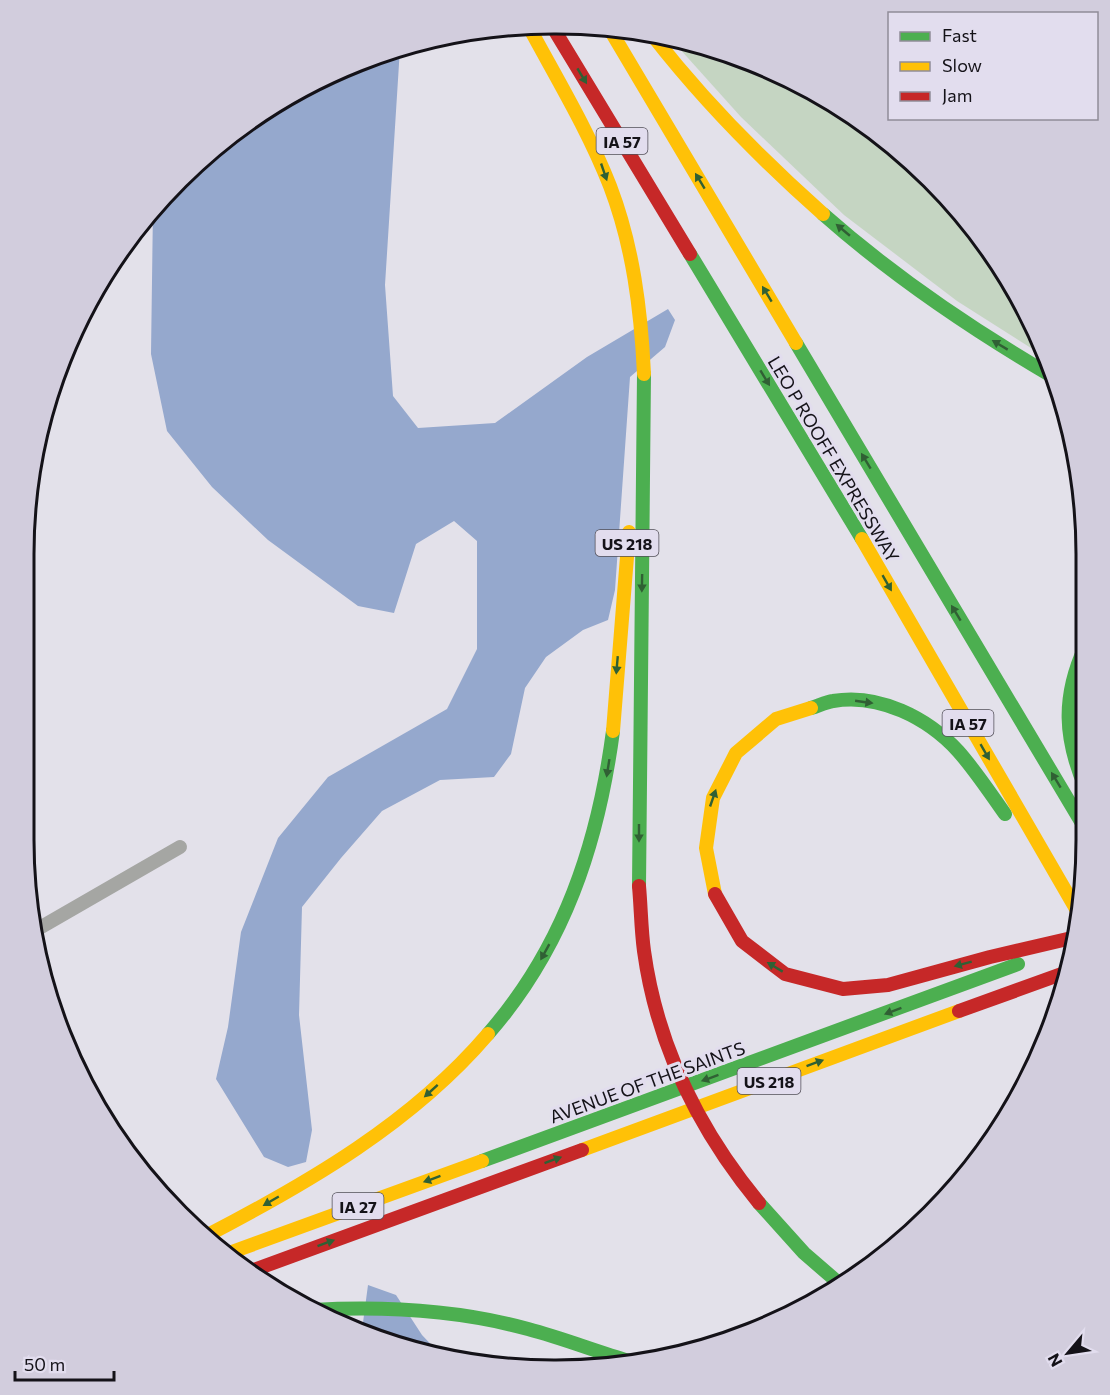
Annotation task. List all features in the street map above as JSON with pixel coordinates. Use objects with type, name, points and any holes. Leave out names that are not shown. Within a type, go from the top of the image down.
[{"type":"highway","name":"LEO P ROOFF EXPRESSWAY","points":[[557,34],[858,532],[1072,901]]},
{"type":"highway","name":"US 218","points":[[213,1232],[319,1172],[374,1135],[416,1104],[474,1051],[532,975],[567,911],[594,833],[608,770],[644,377],[639,303],[633,268],[601,163],[578,115],[534,35]]},
{"type":"highway","name":"LEO P ROOFF EXPRESSWAY","points":[[615,38],[1076,813]]},
{"type":"highway","points":[[662,46],[728,121],[799,193],[921,293],[971,328],[1041,370]]},
{"type":"highway","points":[[644,377],[639,826],[642,933],[646,962],[662,1030],[692,1104],[728,1164],[750,1195],[778,1227],[834,1279]]},
{"type":"highway","points":[[1076,668],[1067,709],[1072,754],[1076,764]]},
{"type":"highway","points":[[1065,941],[1023,955],[887,985],[866,988],[826,987],[807,982],[762,960],[738,937],[720,907],[709,876],[705,842],[709,811],[720,781],[735,754],[774,720],[806,707],[840,701],[858,701],[892,707],[939,733],[955,748],[1071,903]]},
{"type":"highway","name":"AVENUE OF THE SAINTS","points":[[235,1251],[851,1027],[1023,955],[1064,946]]},
{"type":"highway","name":"US 218","points":[[259,1268],[1057,977]]},
{"type":"highway","points":[[332,1310],[416,1310],[492,1321],[528,1329],[615,1357]]},
{"type":"street","points":[[42,926],[180,847]]},
{"type":"green space","points":[[681,50],[722,62],[785,88],[844,122],[898,164],[923,187],[968,238],[1006,295],[1033,349],[957,301],[844,215],[741,117]]},
{"type":"water","points":[[399,58],[385,285],[393,396],[418,428],[495,423],[587,357],[668,309],[675,320],[665,347],[630,377],[615,590],[608,620],[583,630],[546,657],[525,688],[511,754],[494,777],[440,780],[382,811],[302,907],[299,1015],[312,1130],[306,1162],[288,1167],[264,1157],[216,1079],[228,1027],[241,932],[278,838],[328,777],[447,709],[477,649],[477,541],[454,521],[416,544],[394,613],[358,606],[268,540],[212,487],[167,431],[151,354],[153,225],[187,187],[212,164],[266,122],[325,88]]},
{"type":"water","points":[[368,1285],[396,1295],[422,1335],[432,1346],[388,1333],[363,1324]]},
{"type":"traffic: fast","points":[[823,214],[904,280],[991,339],[1041,370]]},
{"type":"traffic: fast","points":[[690,254],[862,539]]},
{"type":"traffic: fast","points":[[796,343],[1076,813]]},
{"type":"traffic: fast","points":[[639,886],[644,374]]},
{"type":"traffic: fast","points":[[1076,671],[1069,701],[1070,735],[1076,762]]},
{"type":"traffic: fast","points":[[811,708],[828,702],[850,699],[885,705],[917,719],[932,728],[958,751],[1005,814]]},
{"type":"traffic: fast","points":[[488,1034],[515,1001],[537,966],[557,930],[573,892],[598,814],[613,731]]},
{"type":"traffic: fast","points":[[482,1161],[1018,964]]},
{"type":"traffic: fast","points":[[759,1203],[804,1253],[834,1279]]},
{"type":"traffic: fast","points":[[331,1310],[394,1309],[475,1317],[541,1333],[615,1357]]},
{"type":"traffic: slow","points":[[534,35],[592,145],[618,209],[635,278],[644,374]]},
{"type":"traffic: slow","points":[[615,38],[796,343]]},
{"type":"traffic: slow","points":[[661,46],[734,129],[823,214]]},
{"type":"traffic: slow","points":[[613,731],[629,532]]},
{"type":"traffic: slow","points":[[862,539],[1072,901]]},
{"type":"traffic: slow","points":[[715,894],[706,848],[713,798],[736,753],[776,719],[811,708]]},
{"type":"traffic: slow","points":[[582,1150],[959,1011]]},
{"type":"traffic: slow","points":[[213,1232],[320,1172],[392,1123],[426,1096],[488,1034]]},
{"type":"traffic: slow","points":[[235,1251],[482,1161]]},
{"type":"traffic: jam","points":[[557,34],[690,254]]},
{"type":"traffic: jam","points":[[639,886],[643,943],[650,986],[670,1053],[700,1116],[737,1175],[759,1203]]},
{"type":"traffic: jam","points":[[715,894],[742,941],[785,974],[843,989],[888,985],[1065,939]]},
{"type":"traffic: jam","points":[[959,1011],[1058,975]]},
{"type":"traffic: jam","points":[[259,1268],[582,1150]]}]
